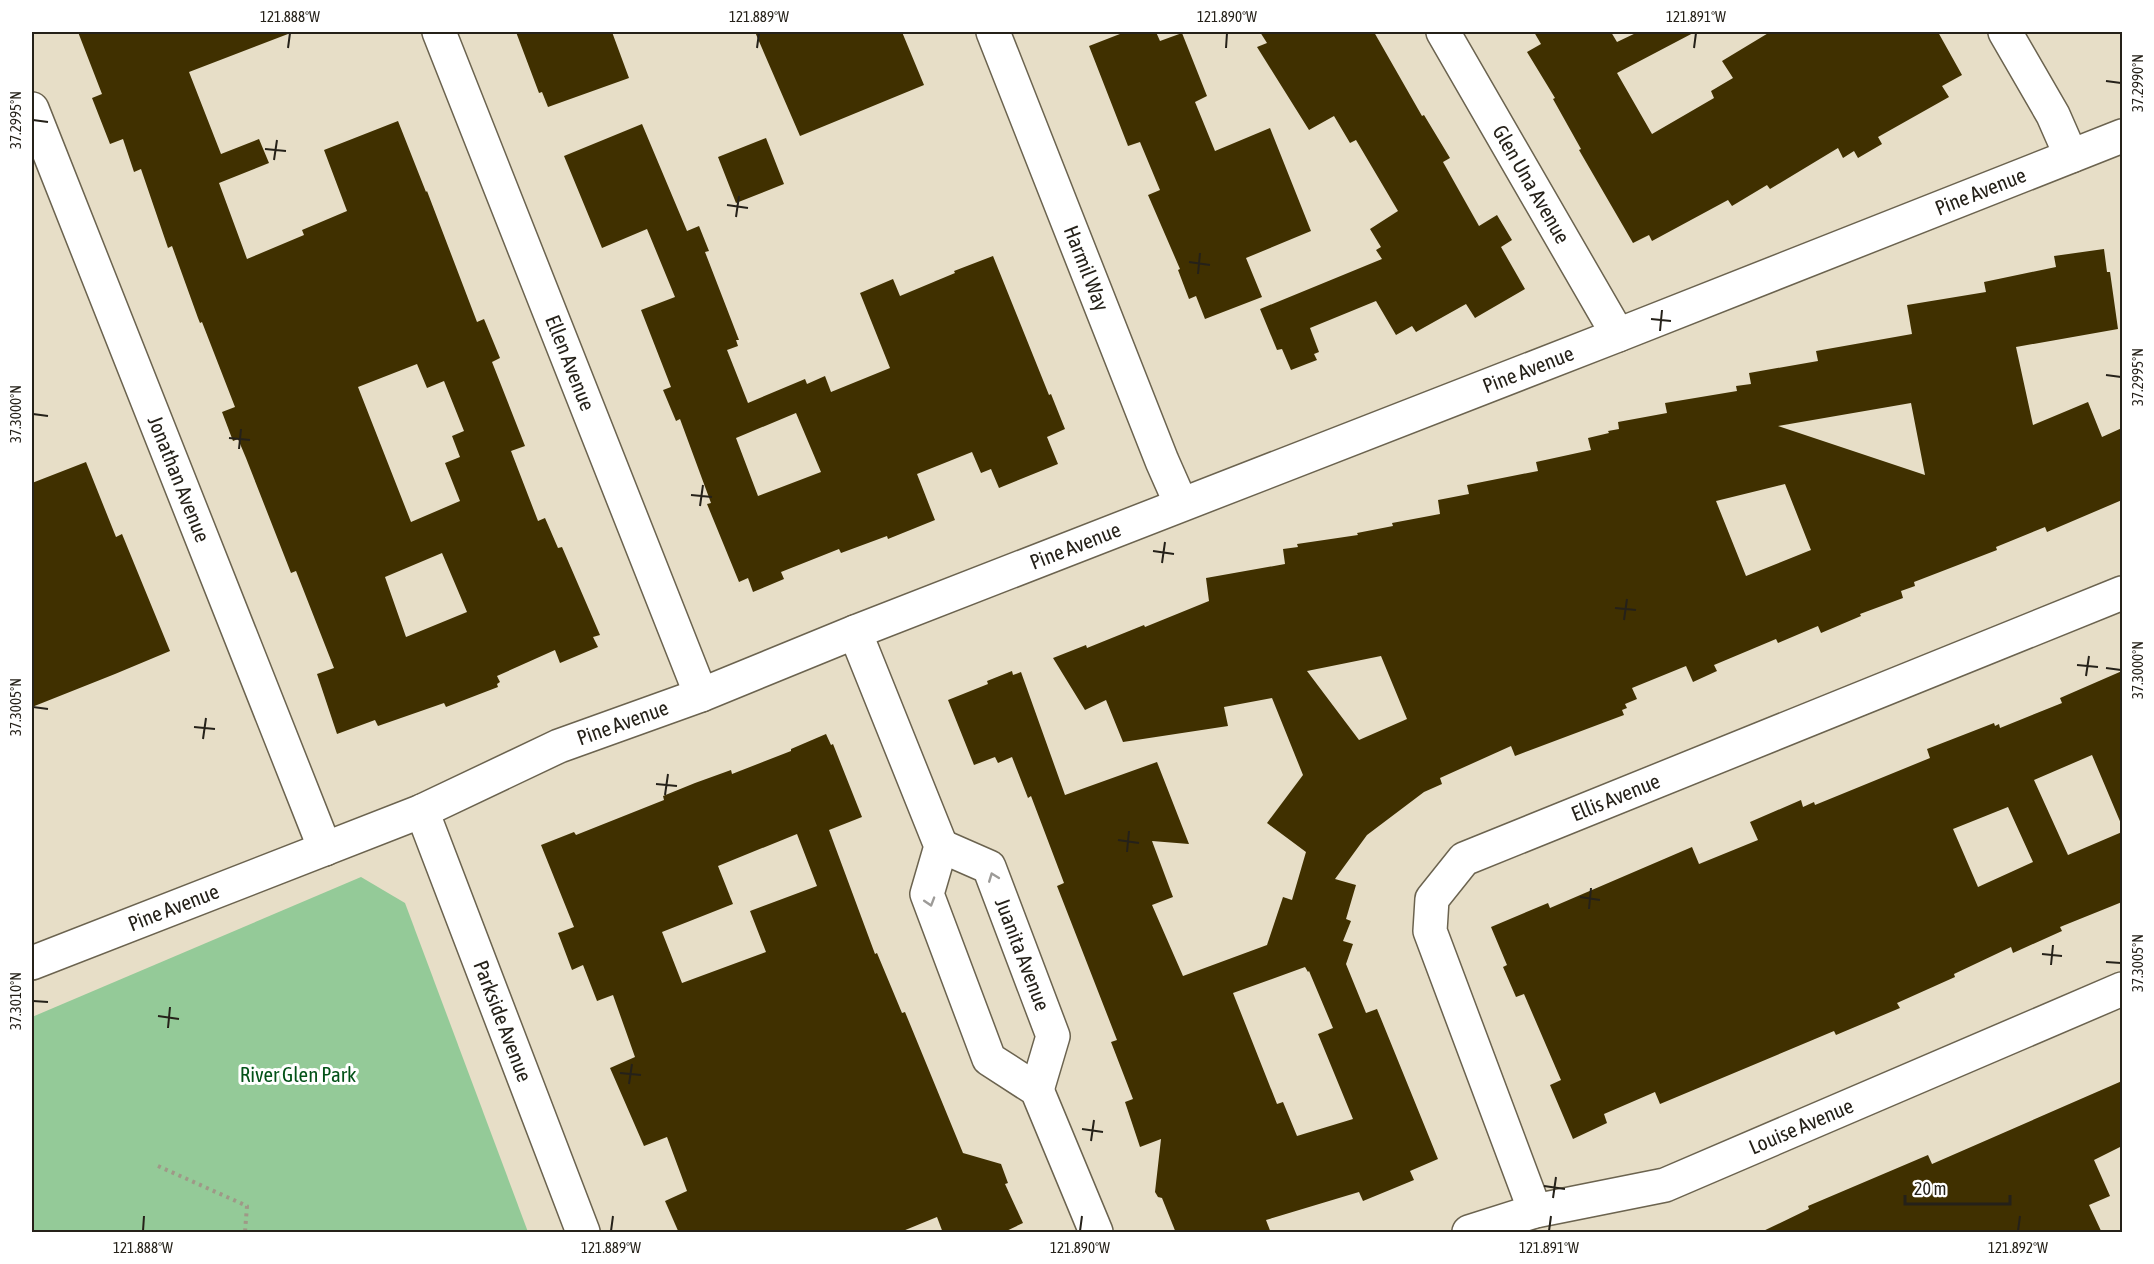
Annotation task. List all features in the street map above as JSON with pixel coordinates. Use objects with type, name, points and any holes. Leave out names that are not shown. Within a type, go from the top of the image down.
[{"type":"street","name":"Ellen Avenue","points":[[439,32],[701,695]]},
{"type":"street","name":"Harmil Way","points":[[993,32],[1181,504]]},
{"type":"street","name":"Glen Una Avenue","points":[[1443,32],[1618,335]]},
{"type":"street","points":[[2005,32],[2053,115],[2071,156]]},
{"type":"street","name":"Jonathan Avenue","points":[[32,109],[325,849]]},
{"type":"street","name":"Pine Avenue","points":[[32,963],[422,811],[560,746],[701,695],[855,632],[2122,136]]},
{"type":"street","name":"Ellis Avenue","points":[[1535,1211],[1430,932],[1432,899],[1464,859],[2122,593]]},
{"type":"street","points":[[855,632],[941,846],[927,894],[989,1059],[1037,1090],[1096,1233]]},
{"type":"street","name":"Parkside Avenue","points":[[422,811],[583,1233]]},
{"type":"street","name":"Juanita Avenue","points":[[941,846],[989,867],[1053,1036],[1037,1090]]},
{"type":"street","name":"Louise Avenue","points":[[1469,1233],[1535,1211],[1665,1185],[2122,989]]},
{"type":"path","points":[[158,1166],[247,1206],[245,1233]]},
{"type":"green space","name":"River Glen Park","points":[[361,877],[405,903],[528,1232],[32,1232],[32,1017]]},
{"type":"building","points":[[78,32],[288,32],[288,34],[189,72],[221,154],[259,139],[269,163],[219,183],[247,259],[304,235],[302,230],[347,211],[324,150],[398,121],[477,322],[484,319],[500,358],[492,362],[525,446],[511,451],[538,521],[545,518],[558,548],[562,547],[600,635],[593,637],[598,647],[560,663],[555,650],[497,676],[500,682],[497,684],[498,687],[446,707],[444,703],[378,726],[375,720],[337,734],[317,674],[334,668],[296,571],[291,573],[238,439],[233,441],[222,412],[235,407],[202,322],[200,323],[198,318],[172,246],[168,248],[141,169],[134,172],[123,139],[110,144],[92,98],[102,94]],"holes":[[[417,364],[427,388],[444,381],[464,431],[452,436],[460,457],[445,463],[460,501],[411,522],[358,387]],[[442,553],[467,612],[406,637],[385,577]]]},
{"type":"building","points":[[516,32],[612,32],[629,78],[548,107],[542,92],[539,93]]},
{"type":"building","points":[[755,32],[902,32],[924,85],[800,136]]},
{"type":"building","points":[[1125,32],[1156,32],[1160,41],[1182,33],[1207,96],[1195,102],[1215,151],[1270,128],[1311,231],[1246,258],[1262,297],[1205,319],[1196,296],[1189,299],[1178,270],[1180,269],[1148,195],[1160,190],[1140,142],[1128,146],[1089,46]]},
{"type":"building","points":[[1260,32],[1374,32],[1422,116],[1424,115],[1450,158],[1443,162],[1479,226],[1497,215],[1512,240],[1501,247],[1525,289],[1475,318],[1466,304],[1416,332],[1412,326],[1396,335],[1376,301],[1310,328],[1319,352],[1314,354],[1317,360],[1291,370],[1282,349],[1277,350],[1260,309],[1382,259],[1376,250],[1381,247],[1370,229],[1398,211],[1356,140],[1350,143],[1334,116],[1309,130],[1257,47],[1267,43]]},
{"type":"building","points":[[1534,32],[1611,32],[1617,42],[1638,32],[1695,32],[1617,73],[1652,134],[1714,98],[1711,91],[1733,78],[1722,61],[1770,32],[1938,32],[1962,75],[1942,86],[1949,97],[1878,137],[1882,144],[1858,158],[1854,151],[1843,158],[1838,148],[1770,189],[1767,185],[1732,206],[1728,200],[1652,241],[1649,235],[1633,243],[1579,150],[1581,149],[1553,99],[1555,98],[1527,52],[1541,44]]},
{"type":"building","points":[[642,124],[687,231],[699,226],[709,251],[705,252],[739,340],[736,340],[738,346],[727,350],[748,403],[805,379],[807,384],[825,376],[831,392],[890,368],[860,293],[893,279],[900,296],[993,256],[1065,429],[1047,437],[1058,464],[999,488],[991,469],[981,473],[972,452],[917,474],[935,520],[888,539],[887,536],[841,553],[839,549],[781,572],[784,579],[753,592],[748,578],[739,582],[707,504],[711,503],[680,419],[676,421],[663,390],[671,387],[641,310],[675,297],[647,229],[602,248],[564,156]],"holes":[[[796,413],[821,472],[758,496],[736,438]]]},
{"type":"building","points":[[766,138],[784,184],[736,203],[718,157]]},
{"type":"building","points":[[2104,249],[2107,272],[2110,272],[2118,329],[2016,347],[2033,425],[2088,402],[2102,437],[2122,428],[2122,500],[2047,532],[2045,527],[1996,547],[1997,550],[1914,582],[1915,586],[1901,591],[1903,598],[1860,614],[1861,616],[1821,633],[1818,626],[1778,643],[1776,639],[1714,665],[1717,671],[1693,682],[1686,666],[1632,688],[1637,699],[1625,704],[1627,708],[1622,710],[1624,715],[1515,756],[1511,746],[1440,778],[1442,784],[1424,792],[1367,835],[1335,879],[1356,885],[1346,919],[1351,921],[1343,941],[1353,944],[1346,964],[1366,1013],[1377,1009],[1438,1159],[1410,1171],[1414,1180],[1363,1201],[1359,1192],[1266,1220],[1271,1233],[1176,1233],[1162,1198],[1158,1197],[1155,1192],[1161,1139],[1140,1147],[1125,1102],[1133,1099],[1111,1042],[1117,1040],[1057,886],[1064,883],[1031,796],[1028,798],[1012,757],[998,763],[995,757],[974,765],[948,700],[988,684],[987,681],[1012,671],[1013,675],[1021,672],[1065,795],[1157,762],[1189,844],[1152,841],[1173,897],[1152,905],[1183,976],[1267,945],[1283,897],[1292,900],[1306,852],[1267,823],[1303,775],[1272,698],[1224,707],[1228,726],[1123,742],[1106,700],[1085,710],[1053,658],[1086,645],[1087,648],[1144,625],[1145,627],[1209,601],[1206,578],[1285,564],[1283,549],[1298,547],[1297,544],[1358,535],[1357,533],[1393,526],[1392,523],[1440,514],[1438,500],[1469,494],[1467,485],[1538,471],[1536,462],[1591,450],[1588,438],[1619,429],[1618,422],[1667,413],[1665,403],[1737,391],[1736,386],[1751,384],[1749,373],[1818,361],[1816,351],[1912,334],[1907,305],[1986,292],[1984,282],[2056,267],[2054,256]],"holes":[[[1911,403],[1925,475],[1778,426]],[[1785,484],[1811,550],[1746,576],[1716,501]],[[1381,656],[1407,719],[1359,740],[1307,671]],[[1305,967],[1309,971],[1333,1028],[1318,1034],[1353,1119],[1297,1136],[1283,1102],[1277,1104],[1233,993]]]},
{"type":"building","points":[[86,462],[116,537],[122,534],[170,651],[32,707],[32,483]]},
{"type":"building","points":[[2122,671],[2122,826],[2092,755],[2034,780],[2068,855],[2122,832],[2122,902],[2060,927],[2062,931],[2013,953],[2011,947],[1954,974],[1955,977],[1897,1003],[1900,1008],[1836,1035],[1834,1031],[1660,1104],[1655,1092],[1604,1114],[1607,1123],[1573,1139],[1550,1085],[1561,1080],[1524,994],[1516,997],[1503,967],[1507,965],[1491,927],[1548,903],[1550,908],[1692,847],[1699,864],[1758,840],[1750,822],[1801,800],[1803,807],[1814,802],[1815,805],[1930,758],[1927,749],[1994,723],[1995,726],[1999,724],[2000,728],[2062,703],[2060,698]],"holes":[[[2008,807],[2033,862],[1978,887],[1953,829]]]},
{"type":"building","points":[[826,734],[831,745],[833,744],[862,817],[829,830],[875,954],[877,953],[902,1013],[905,1012],[963,1153],[1001,1164],[1008,1183],[1005,1184],[1023,1223],[1002,1233],[943,1233],[937,1217],[898,1233],[679,1233],[665,1201],[687,1191],[667,1137],[644,1146],[610,1068],[635,1057],[613,995],[597,1001],[583,965],[572,970],[558,933],[574,927],[541,845],[574,832],[576,835],[664,800],[663,796],[695,783],[731,770],[732,774],[791,751]],"holes":[[[797,834],[817,886],[750,911],[766,952],[682,983],[662,932],[733,904],[718,866]]]},
{"type":"building","points":[[2122,1081],[2122,1146],[2094,1160],[2110,1196],[2089,1205],[2102,1233],[1759,1233],[1809,1209],[1808,1206],[1928,1155],[1932,1164]]}]
